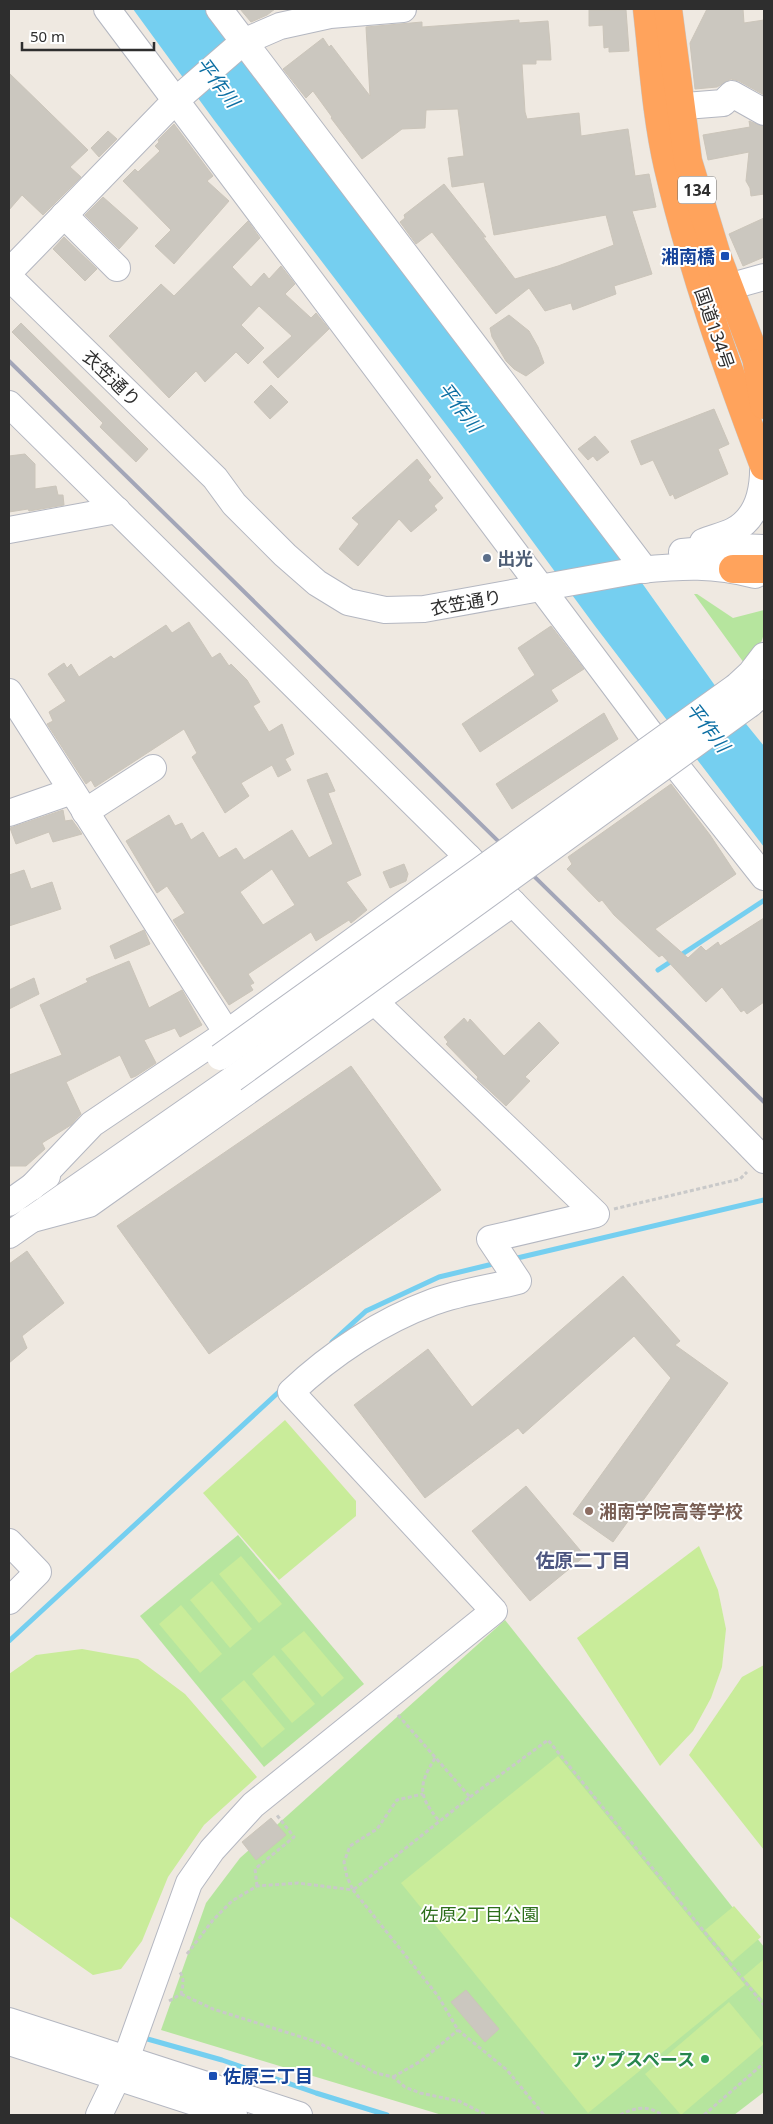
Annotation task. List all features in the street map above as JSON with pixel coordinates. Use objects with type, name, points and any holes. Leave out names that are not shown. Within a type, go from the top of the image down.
[{"type":"highway","name":"国道134号","points":[[647,9],[670,107],[728,287],[762,376],[764,405]]},
{"type":"highway","name":"国道134号","points":[[668,9],[670,107],[668,165],[703,295],[764,464]]},
{"type":"highway","points":[[733,569],[764,569]]},
{"type":"street","points":[[107,9],[178,99],[543,582],[689,783],[764,877]]},
{"type":"street","points":[[218,9],[241,44],[639,563]]},
{"type":"street","points":[[9,272],[178,99],[241,44],[288,24],[330,16],[403,9]]},
{"type":"street","points":[[670,107],[723,102],[732,94],[764,112]]},
{"type":"street","points":[[64,215],[117,268]]},
{"type":"street","name":"衣笠通り","points":[[9,277],[215,478],[245,495],[297,548],[326,574],[355,591],[386,598],[419,597],[543,582],[707,549],[764,548]]},
{"type":"street","points":[[728,287],[764,277]]},
{"type":"street","points":[[9,404],[468,857],[763,1159]]},
{"type":"street","name":"衣笠通り","points":[[639,563],[734,530],[751,515],[761,495],[764,464]]},
{"type":"street","points":[[9,530],[117,510]]},
{"type":"street","name":"衣笠通り","points":[[639,563],[714,566],[733,569],[764,578]]},
{"type":"street","points":[[756,694],[751,673],[764,656]]},
{"type":"street","points":[[9,692],[86,812],[224,1045]]},
{"type":"street","points":[[224,1045],[756,694]]},
{"type":"street","points":[[9,1234],[233,1079],[756,694]]},
{"type":"street","points":[[86,812],[153,768]]},
{"type":"street","points":[[9,813],[72,791]]},
{"type":"street","points":[[9,1203],[224,1045],[468,857]]},
{"type":"street","points":[[436,880],[479,927]]},
{"type":"street","points":[[30,1220],[89,1204],[513,903]]},
{"type":"street","points":[[375,1002],[596,1214]]},
{"type":"street","points":[[99,2115],[121,2068],[188,1883],[212,1850],[253,1805],[494,1611],[291,1392],[315,1369],[381,1325],[434,1301],[518,1281],[490,1239],[596,1214]]},
{"type":"street","points":[[9,1542],[38,1572],[9,1601]]},
{"type":"street","points":[[9,2021],[234,2115]]},
{"type":"street","points":[[9,2042],[121,2068],[299,2115]]},
{"type":"path","points":[[596,1214],[740,1179],[763,1159]]},
{"type":"path","points":[[384,1699],[470,1797]]},
{"type":"path","points":[[182,1962],[213,1920],[232,1901],[257,1886],[298,1883],[353,1890],[470,1797],[548,1740],[764,2005]]},
{"type":"path","points":[[436,1758],[424,1776],[423,1794],[427,1806],[439,1821]]},
{"type":"path","points":[[423,1794],[397,1800],[377,1829],[350,1846],[344,1862],[347,1877],[353,1890],[438,1996],[458,2030],[507,2070],[544,2115]]},
{"type":"path","points":[[257,1886],[255,1869],[294,1836],[262,1798]]},
{"type":"path","points":[[181,1994],[213,2009],[317,2042],[376,2073],[393,2077],[405,2087],[420,2093],[459,2101],[486,2115]]},
{"type":"path","points":[[393,2077],[422,2061],[458,2030]]},
{"type":"path","points":[[704,2115],[764,2063]]},
{"type":"path","points":[[620,2115],[632,2109],[644,2108],[656,2111],[662,2115]]},
{"type":"green space","points":[[694,594],[697,594],[733,618],[764,610],[762,640],[744,663]]},
{"type":"green space","points":[[285,1420],[356,1501],[356,1516],[279,1580],[203,1493]]},
{"type":"green space","points":[[238,1535],[364,1684],[264,1767],[140,1616]]},
{"type":"green space","points":[[699,1546],[718,1590],[726,1629],[722,1667],[711,1698],[693,1731],[660,1766],[577,1638]]},
{"type":"green space","points":[[241,1556],[282,1604],[259,1623],[219,1574]]},
{"type":"green space","points":[[212,1581],[252,1629],[230,1648],[190,1600]]},
{"type":"green space","points":[[181,1605],[222,1654],[200,1673],[159,1624]]},
{"type":"green space","name":"佐原2丁目公園","points":[[505,1620],[764,1947],[764,2092],[734,2115],[442,2115],[161,2030],[206,1903],[240,1858]]},
{"type":"green space","points":[[304,1631],[344,1678],[322,1697],[281,1649]]},
{"type":"green space","points":[[82,1649],[138,1659],[185,1694],[257,1777],[204,1825],[168,1877],[142,1941],[121,1969],[93,1975],[9,1916],[9,1674],[36,1655]]},
{"type":"green space","points":[[274,1655],[315,1704],[292,1723],[252,1674]]},
{"type":"green space","points":[[764,1665],[764,1850],[689,1755],[742,1677]]},
{"type":"green space","points":[[244,1680],[285,1729],[262,1748],[221,1699]]},
{"type":"green space","points":[[558,1756],[745,1985],[588,2113],[401,1883]]},
{"type":"green space","points":[[734,1906],[761,1937],[732,1962],[705,1930]]},
{"type":"green space","points":[[764,1959],[764,2001],[743,1977]]},
{"type":"green space","name":"アップスペース","points":[[729,2002],[764,2044],[681,2115],[645,2074]]},
{"type":"water","name":"平作川","points":[[133,9],[206,9],[558,465],[716,687],[764,746],[764,847],[595,626],[457,439],[214,120]]},
{"type":"building","points":[[240,9],[275,9],[251,22]]},
{"type":"building","points":[[707,9],[743,9],[744,23],[764,20],[764,95],[739,81],[731,79],[717,87],[695,89],[690,43]]},
{"type":"building","points":[[589,10],[626,10],[629,51],[609,52],[609,47],[604,48],[603,25],[589,26]]},
{"type":"building","points":[[519,20],[519,23],[548,21],[550,44],[551,60],[536,60],[536,64],[522,64],[527,119],[579,113],[581,136],[628,129],[635,176],[649,174],[656,207],[632,211],[652,274],[614,286],[616,294],[573,310],[571,303],[545,311],[529,288],[496,314],[432,232],[416,244],[400,222],[405,218],[404,215],[444,184],[486,237],[483,237],[515,279],[558,266],[614,245],[606,215],[494,235],[484,182],[452,187],[448,158],[464,156],[458,109],[426,110],[425,128],[402,129],[362,159],[313,91],[306,98],[283,69],[323,38],[329,47],[331,45],[370,96],[366,27],[422,22],[422,27]]},
{"type":"building","points":[[9,73],[88,150],[70,167],[81,177],[43,215],[22,195],[9,210]]},
{"type":"building","points":[[749,121],[764,127],[764,194],[751,196],[750,188],[746,181],[749,152],[708,160],[703,135],[750,127]]},
{"type":"building","points":[[174,124],[213,176],[207,181],[229,201],[174,264],[155,246],[171,230],[123,181],[135,169],[138,172],[160,151],[155,146],[159,142],[158,140]]},
{"type":"building","points":[[108,131],[117,139],[99,157],[91,148]]},
{"type":"building","points":[[103,197],[138,228],[119,249],[85,215]]},
{"type":"building","points":[[764,218],[764,257],[743,266],[729,234]]},
{"type":"building","points":[[248,221],[260,238],[232,267],[251,287],[264,273],[269,279],[281,266],[295,284],[285,294],[311,318],[316,313],[329,329],[278,378],[263,362],[292,336],[259,306],[241,325],[264,348],[248,364],[236,352],[205,382],[196,371],[169,398],[109,336],[161,284],[174,296]]},
{"type":"building","points":[[64,237],[97,269],[85,281],[53,249]]},
{"type":"building","points":[[509,315],[529,331],[544,363],[526,376],[514,369],[506,361],[492,337],[490,328]]},
{"type":"building","points":[[21,323],[148,449],[136,462],[100,427],[103,423],[12,332]]},
{"type":"building","points":[[271,385],[288,402],[270,419],[254,402]]},
{"type":"building","points":[[714,409],[729,444],[718,449],[728,474],[675,499],[673,494],[670,496],[653,460],[641,465],[631,441]]},
{"type":"building","points":[[595,436],[609,452],[597,461],[593,456],[588,460],[578,449]]},
{"type":"building","points":[[25,454],[35,464],[35,489],[56,486],[58,495],[63,495],[64,505],[29,511],[28,509],[9,512],[9,456]]},
{"type":"building","points":[[417,459],[431,477],[428,480],[443,498],[434,506],[437,510],[411,532],[399,519],[358,566],[339,549],[359,524],[352,518]]},
{"type":"building","points":[[189,622],[212,658],[220,653],[229,666],[231,664],[247,680],[260,702],[253,706],[269,732],[282,724],[294,754],[285,759],[291,770],[278,777],[272,765],[241,783],[249,796],[225,813],[192,757],[197,753],[184,729],[95,787],[91,780],[86,784],[47,724],[53,721],[49,712],[66,701],[48,674],[64,663],[67,668],[71,664],[79,677],[111,656],[114,659],[166,625],[172,633]]},
{"type":"building","points":[[551,626],[584,669],[551,690],[558,701],[480,752],[462,724],[535,675],[518,648]]},
{"type":"building","points":[[604,713],[618,739],[512,809],[496,784]]},
{"type":"building","points":[[327,773],[335,791],[328,793],[361,875],[346,882],[367,910],[351,923],[349,920],[316,941],[311,932],[248,974],[254,983],[250,985],[253,990],[229,1005],[173,920],[185,913],[167,886],[157,893],[126,841],[169,815],[175,826],[182,823],[191,840],[203,832],[219,858],[236,848],[244,860],[292,830],[309,858],[333,844],[307,780]],"holes":[[[272,869],[295,905],[263,925],[240,892]]]},
{"type":"building","points":[[671,784],[710,835],[736,874],[655,929],[688,958],[701,946],[706,951],[718,942],[720,946],[764,918],[764,1002],[747,1014],[744,1010],[741,1012],[722,987],[706,1002],[662,955],[659,957],[614,915],[602,900],[599,902],[567,869],[572,864],[568,857]]},
{"type":"building","points":[[63,810],[65,821],[72,820],[82,834],[53,842],[49,832],[16,844],[10,828]]},
{"type":"building","points":[[404,864],[408,874],[406,881],[390,888],[383,872]]},
{"type":"building","points":[[24,870],[31,889],[52,882],[61,909],[9,926],[9,875]]},
{"type":"building","points":[[144,930],[150,944],[115,959],[110,946]]},
{"type":"building","points":[[129,961],[149,1008],[182,990],[202,1025],[180,1037],[175,1028],[144,1040],[156,1063],[136,1076],[131,1078],[120,1055],[66,1082],[81,1114],[71,1125],[42,1143],[45,1149],[26,1166],[9,1166],[9,1075],[62,1055],[40,1005],[88,982],[86,979]]},
{"type":"building","points":[[34,978],[39,994],[9,1009],[9,990]]},
{"type":"building","points":[[464,1018],[468,1023],[470,1019],[504,1056],[539,1022],[559,1043],[525,1077],[530,1081],[506,1106],[477,1079],[478,1077],[446,1044],[448,1042],[444,1037]]},
{"type":"building","points":[[351,1066],[441,1190],[209,1354],[117,1226]]},
{"type":"building","points":[[27,1251],[64,1303],[22,1336],[27,1348],[9,1363],[9,1264]]},
{"type":"building","points":[[623,1276],[680,1341],[675,1345],[728,1383],[613,1542],[573,1514],[671,1378],[634,1336],[523,1434],[518,1428],[425,1498],[354,1405],[428,1349],[472,1407]]},
{"type":"building","points":[[526,1486],[585,1556],[530,1601],[472,1531]]},
{"type":"building","points":[[271,1818],[286,1835],[256,1860],[242,1842]]},
{"type":"building","points":[[466,1990],[499,2029],[485,2042],[451,2002]]},
{"type":"waterway","points":[[658,970],[763,901]]},
{"type":"waterway","points":[[513,1259],[764,1200]]},
{"type":"waterway","points":[[332,1342],[366,1311],[439,1277],[497,1263]]},
{"type":"waterway","points":[[9,1641],[282,1389]]},
{"type":"waterway","points":[[144,2038],[222,2060],[316,2093],[387,2115]]},
{"type":"railway","points":[[9,361],[764,1102]]},
{"type":"place","name":"湘南橋","points":[[725,256]]},
{"type":"place","name":"出光","points":[[487,558]]},
{"type":"place","name":"湘南学院高等学校","points":[[589,1511]]},
{"type":"place","name":"アップスペース","points":[[705,2059]]},
{"type":"place","name":"佐原三丁目","points":[[213,2076]]},
{"type":"district","name":"佐原二丁目","points":[[583,1560]]}]
